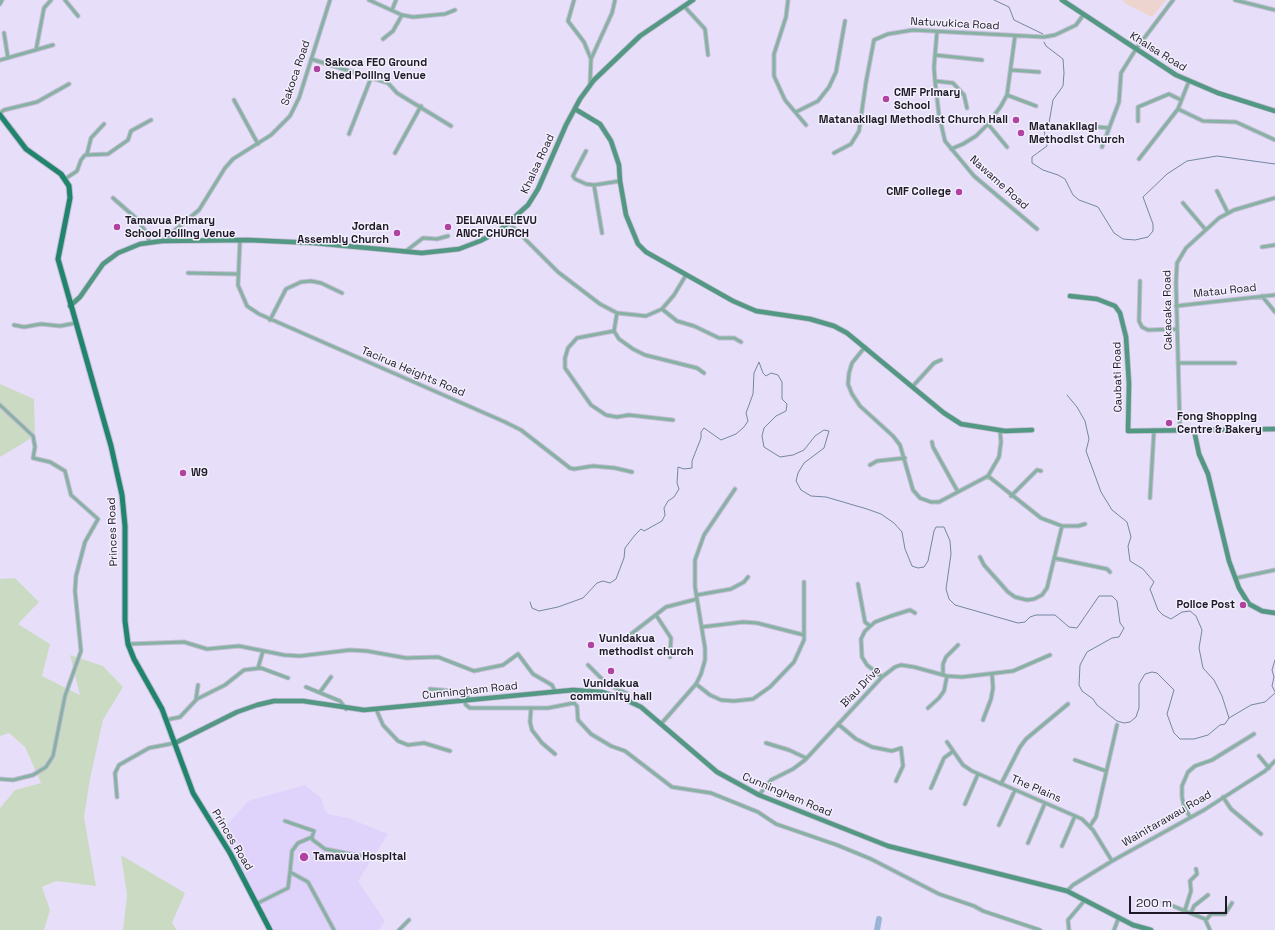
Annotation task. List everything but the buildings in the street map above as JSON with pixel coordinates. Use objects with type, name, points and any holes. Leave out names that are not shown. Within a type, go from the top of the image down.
[{"type":"main road","name":"Khalsa Road","points":[[70,306],[80,297],[94,276],[109,259],[125,249],[149,243],[162,241],[240,240],[314,243],[422,253],[459,249],[480,241],[509,223],[528,205],[538,189],[556,146],[575,109],[590,86],[616,58],[640,36],[693,0]]},
{"type":"main road","name":"Khalsa Road","points":[[1062,0],[1136,48],[1158,65],[1189,81],[1218,93],[1275,111]]},
{"type":"main road","points":[[575,109],[600,124],[611,141],[619,164],[620,181],[626,215],[638,244],[656,259],[733,301],[756,310],[824,322],[847,333],[944,413],[962,424],[1000,430],[1032,430]]},
{"type":"main road","points":[[0,114],[26,149],[65,179]]},
{"type":"main road","name":"Princes Road","points":[[65,179],[69,186],[70,194],[58,259],[70,306],[111,446],[122,496],[125,526],[125,621],[128,644],[166,720],[193,793],[230,853],[270,930]]},
{"type":"main road","name":"Caubati Road","points":[[1070,296],[1103,301],[1115,306],[1120,313],[1126,337],[1129,384],[1128,431],[1275,429]]},
{"type":"main road","points":[[1194,430],[1199,454],[1208,474],[1229,561],[1243,596],[1249,604],[1262,611],[1275,613]]},
{"type":"main road","name":"Cunningham Road","points":[[175,743],[225,717],[256,705],[293,700],[346,709],[376,709],[555,692],[595,691],[629,701],[641,707],[717,772],[759,795],[896,848],[1067,891],[1133,925],[1151,930]]},
{"type":"street","points":[[0,4],[2,0]]},
{"type":"street","points":[[36,50],[44,8],[51,0]]},
{"type":"street","points":[[65,0],[78,16]]},
{"type":"street","name":"Sakoca Road","points":[[162,241],[199,210],[230,162],[258,144],[281,126],[296,107],[330,0]]},
{"type":"street","points":[[369,0],[402,15],[413,17],[445,14],[455,10]]},
{"type":"street","points":[[392,10],[396,0]]},
{"type":"street","points":[[574,0],[568,18],[569,23],[584,42],[591,59]]},
{"type":"street","points":[[590,86],[591,59],[612,13],[615,0]]},
{"type":"street","points":[[788,0],[786,17],[774,54],[773,64],[776,84],[785,100],[806,125]]},
{"type":"street","points":[[1102,147],[1119,102],[1121,73],[1136,48],[1173,0]]},
{"type":"street","points":[[1235,0],[1275,10]]},
{"type":"street","points":[[684,6],[705,30],[708,54]]},
{"type":"street","name":"Natuvukica Road","points":[[834,153],[851,144],[859,131],[874,40],[888,34],[912,30],[1044,37],[1055,35],[1076,25],[1084,14]]},
{"type":"street","points":[[383,39],[393,31],[402,15]]},
{"type":"street","points":[[796,112],[818,101],[829,87],[836,72],[845,21]]},
{"type":"street","name":"Nawame Road","points":[[938,32],[935,55],[935,81],[939,116],[945,141],[974,176],[1036,229]]},
{"type":"street","points":[[4,33],[8,58]]},
{"type":"street","points":[[952,149],[963,144],[988,124],[1007,95],[1015,36]]},
{"type":"street","points":[[0,60],[53,45]]},
{"type":"street","points":[[935,55],[982,60]]},
{"type":"street","points":[[311,59],[340,70],[388,83],[397,94],[421,106],[451,126]]},
{"type":"street","points":[[1011,70],[1039,72]]},
{"type":"street","points":[[349,134],[371,78]]},
{"type":"street","points":[[935,81],[953,83],[964,95],[967,108]]},
{"type":"street","points":[[1139,159],[1178,109],[1189,81]]},
{"type":"street","points":[[0,114],[4,110],[37,102],[69,84]]},
{"type":"street","points":[[1138,121],[1138,107],[1169,94],[1181,100]]},
{"type":"street","points":[[1007,95],[1036,106]]},
{"type":"street","points":[[234,100],[258,144]]},
{"type":"street","points":[[395,153],[421,106]]},
{"type":"street","points":[[1178,109],[1203,121],[1236,122],[1275,140]]},
{"type":"street","points":[[87,154],[108,154],[128,140],[131,131],[151,120]]},
{"type":"street","points":[[65,179],[77,171],[81,160],[87,154],[91,138],[104,124]]},
{"type":"street","points":[[988,124],[1006,147]]},
{"type":"street","points":[[1086,126],[1109,128]]},
{"type":"street","points":[[586,151],[573,176],[575,179],[586,184],[594,185],[620,181]]},
{"type":"street","points":[[594,185],[602,233]]},
{"type":"street","points":[[1217,191],[1228,213]]},
{"type":"street","points":[[113,198],[137,219],[148,235],[149,243]]},
{"type":"street","name":"Cakacaka Road","points":[[1180,430],[1176,306],[1177,263],[1186,248],[1205,229],[1228,213],[1275,198]]},
{"type":"street","points":[[1183,203],[1205,229]]},
{"type":"street","points":[[509,223],[563,276],[600,304],[617,313],[646,316],[662,309],[674,295],[686,275]]},
{"type":"street","points":[[406,251],[423,238],[437,240],[448,236]]},
{"type":"street","name":"Tacirua Heights Road","points":[[240,240],[238,285],[247,306],[270,320],[505,422],[521,430],[570,468],[574,469],[593,466],[616,468],[632,472]]},
{"type":"street","points":[[1262,247],[1275,244]]},
{"type":"street","points":[[188,273],[238,274]]},
{"type":"street","points":[[270,320],[286,289],[301,282],[311,281],[321,283],[342,293]]},
{"type":"street","points":[[1140,281],[1139,321],[1142,327],[1148,330],[1177,329]]},
{"type":"street","name":"Matau Road","points":[[1176,306],[1275,295]]},
{"type":"street","points":[[1262,296],[1275,312]]},
{"type":"street","points":[[662,309],[677,321],[694,326],[719,338],[734,338],[741,342]]},
{"type":"street","points":[[617,313],[614,331],[619,339],[633,349],[645,355],[697,368],[704,373]]},
{"type":"street","points":[[14,325],[24,327],[41,324],[60,326],[76,323]]},
{"type":"street","points":[[614,331],[577,338],[568,348],[565,358],[565,368],[591,405],[606,415],[617,417],[629,415],[673,420]]},
{"type":"street","points":[[864,347],[852,363],[848,384],[852,394],[860,406],[893,436],[900,445],[913,490],[920,498],[931,502],[939,502],[988,476],[999,457],[1002,442],[1000,430]]},
{"type":"street","points":[[913,386],[934,363],[941,360]]},
{"type":"street","points":[[1178,363],[1235,363]]},
{"type":"street","points":[[0,405],[33,436],[35,446],[32,455],[33,458],[50,462],[65,471],[71,495],[96,516],[98,520],[85,542],[76,576],[75,591],[81,651],[64,696],[52,759],[44,768],[28,777],[13,780],[0,779]]},
{"type":"street","points":[[1150,498],[1154,430]]},
{"type":"street","points":[[932,442],[933,447],[958,492]]},
{"type":"street","points":[[870,465],[877,461],[905,458]]},
{"type":"street","points":[[1011,496],[1037,470],[1040,471]]},
{"type":"street","points":[[988,476],[1011,496],[1041,518],[1062,526],[1078,526],[1085,524]]},
{"type":"street","points":[[661,724],[696,684],[705,660],[705,648],[697,597],[695,560],[704,536],[735,489]]},
{"type":"street","points":[[980,557],[984,565],[1008,592],[1015,597],[1027,600],[1034,599],[1042,595],[1047,588],[1062,526]]},
{"type":"street","points":[[1054,558],[1107,569],[1110,572]]},
{"type":"street","points":[[1236,578],[1275,570]]},
{"type":"street","points":[[622,641],[672,604],[731,589],[744,582],[748,577]]},
{"type":"street","points":[[696,684],[710,695],[721,700],[734,701],[753,698],[770,687],[785,672],[800,651],[804,635],[804,582]]},
{"type":"street","points":[[858,584],[865,622],[870,626]]},
{"type":"street","points":[[882,677],[867,664],[862,657],[861,639],[865,631],[870,626],[891,616],[910,610],[915,613]]},
{"type":"street","points":[[656,615],[671,638],[670,657]]},
{"type":"street","points":[[702,627],[743,622],[757,623],[804,635]]},
{"type":"street","points":[[128,644],[184,642],[207,649],[239,646],[300,656],[350,650],[367,651],[406,658],[438,657],[474,671],[503,665],[518,654],[533,674],[552,685],[555,692]]},
{"type":"street","points":[[943,675],[943,664],[946,657],[958,644]]},
{"type":"street","points":[[258,668],[263,651]]},
{"type":"street","name":"Biau Drive","points":[[759,795],[771,780],[796,767],[806,758],[888,671],[901,665],[947,676],[962,677],[1013,671],[1050,655]]},
{"type":"street","points":[[588,665],[607,684],[627,694],[629,701]]},
{"type":"street","points":[[166,720],[180,717],[195,700],[225,685],[241,672],[258,668],[288,678]]},
{"type":"street","points":[[983,720],[991,699],[993,688],[992,674]]},
{"type":"street","points":[[928,708],[944,691],[947,676]]},
{"type":"street","points":[[320,692],[331,677]]},
{"type":"street","points":[[195,700],[198,685]]},
{"type":"street","points":[[306,687],[342,702],[346,709]]},
{"type":"street","points":[[430,689],[464,692],[467,700],[466,705],[470,708],[531,708],[557,707],[575,704],[578,720],[591,734],[610,746],[625,751],[672,787],[712,793],[758,812],[776,824],[837,845],[870,859],[939,894],[974,906],[983,911],[1040,930]]},
{"type":"street","points":[[1001,784],[1020,747],[1044,723],[1068,704]]},
{"type":"street","points":[[531,708],[530,722],[532,730],[542,743],[555,754]]},
{"type":"street","points":[[376,709],[383,725],[398,741],[408,745],[424,743],[450,751]]},
{"type":"street","points":[[838,724],[856,739],[872,747],[884,750],[901,748],[903,766],[896,781]]},
{"type":"street","points":[[1090,826],[1096,817],[1117,725]]},
{"type":"street","points":[[1190,818],[1184,806],[1182,797],[1182,786],[1188,772],[1195,766],[1212,760],[1254,734]]},
{"type":"street","name":"The Plains","points":[[946,742],[963,765],[978,774],[1075,816],[1090,826],[1112,861]]},
{"type":"street","points":[[117,797],[116,773],[119,765],[149,748],[175,743]]},
{"type":"street","points":[[766,743],[789,750],[806,758]]},
{"type":"street","points":[[931,788],[944,758],[952,752]]},
{"type":"street","points":[[1259,756],[1269,768]]},
{"type":"street","points":[[1075,760],[1106,771]]},
{"type":"street","name":"Wainitarawau Road","points":[[1067,891],[1073,885],[1112,861],[1190,818],[1269,768],[1275,761]]},
{"type":"street","points":[[965,804],[978,774]]},
{"type":"street","points":[[999,825],[1015,790]]},
{"type":"street","points":[[1223,797],[1231,809],[1261,834]]},
{"type":"street","points":[[1028,843],[1045,803]]},
{"type":"street","points":[[1062,846],[1075,816]]},
{"type":"street","points":[[285,821],[313,830],[312,840],[325,849],[366,857]]},
{"type":"street","points":[[256,904],[288,888],[292,851],[298,843],[312,837]]},
{"type":"street","points":[[1184,910],[1190,895],[1190,881],[1197,874],[1196,870]]},
{"type":"street","points":[[290,872],[308,882],[334,930]]},
{"type":"street","points":[[1191,914],[1194,906],[1208,895]]},
{"type":"street","points":[[1069,930],[1068,920],[1085,900]]},
{"type":"street","points":[[1163,902],[1206,920],[1210,930]]},
{"type":"street","points":[[1206,920],[1212,914],[1225,914],[1232,903]]},
{"type":"street","points":[[1114,930],[1118,917]]},
{"type":"street","points":[[399,930],[409,920]]},
{"type":"shaded area","points":[[1123,0],[1166,0],[1152,17],[1124,3]]},
{"type":"shaded area","name":"Tamavua Hospital","points":[[305,785],[322,799],[324,809],[328,814],[348,818],[388,834],[358,881],[385,921],[379,930],[274,930],[222,831],[248,801]]},
{"type":"green space","points":[[0,384],[34,399],[35,436],[0,457]]},
{"type":"green space","points":[[15,578],[39,602],[18,624],[50,644],[42,676],[80,695],[70,655],[103,666],[123,687],[103,720],[90,779],[84,817],[96,886],[56,881],[42,887],[50,910],[44,930],[0,930],[0,808],[15,790],[41,783],[25,747],[9,733],[0,736],[0,579]]},
{"type":"green space","points":[[121,855],[185,893],[172,923],[177,930],[123,930],[127,895]]},
{"type":"waterway","points":[[994,0],[1009,7],[1014,20],[1043,34]]},
{"type":"waterway","points":[[1044,42],[1046,46],[1063,59],[1063,86],[1053,100],[1049,123],[1044,130],[1047,146],[1032,157],[1032,163],[1043,170],[1065,179],[1073,195],[1079,200],[1098,207],[1114,233],[1123,239],[1135,240],[1148,237],[1153,231],[1153,224],[1143,197],[1167,174],[1187,161],[1217,156],[1275,164]]},
{"type":"waterway","points":[[530,602],[532,608],[539,611],[558,607],[583,598],[597,583],[603,581],[610,583],[616,579],[624,558],[625,548],[635,535],[641,529],[644,531],[662,521],[665,515],[664,508],[679,489],[677,483],[678,467],[684,469],[692,468],[692,461],[701,438],[701,432],[704,428],[721,440],[736,434],[748,421],[746,413],[753,394],[754,373],[759,362],[763,373],[766,376],[771,373],[778,375],[782,382],[782,399],[787,404],[786,411],[776,416],[764,428],[762,436],[764,447],[780,457],[793,455],[804,450],[815,436],[824,430],[829,431],[824,448],[804,463],[798,473],[796,481],[801,490],[811,496],[826,497],[881,514],[894,523],[902,532],[905,549],[912,566],[918,568],[924,567],[928,561],[936,527],[944,527],[950,541],[951,554],[946,589],[949,599],[955,605],[1018,623],[1025,622],[1030,617],[1036,615],[1055,615],[1069,627],[1077,628],[1099,596],[1112,596],[1117,601],[1120,623],[1124,628],[1119,637],[1112,638],[1087,652],[1080,665],[1079,685],[1082,691],[1117,721],[1124,723],[1130,722],[1136,717],[1139,708],[1139,684],[1145,674],[1152,672],[1157,673],[1174,690],[1167,714],[1174,733],[1180,739],[1194,739],[1208,735],[1220,725],[1225,724],[1229,718],[1251,705],[1265,702],[1275,693]]},
{"type":"waterway","points":[[1067,395],[1077,407],[1085,421],[1089,439],[1086,451],[1101,492],[1112,510],[1127,522],[1131,537],[1128,546],[1130,561],[1143,569],[1154,582],[1150,589],[1158,610],[1163,615],[1171,619],[1182,612],[1190,611],[1196,616],[1202,630],[1199,648],[1203,668],[1214,680],[1222,696],[1229,718]]},
{"type":"waterway","points":[[1275,660],[1272,670],[1274,677],[1272,686],[1275,692]]},
{"type":"waterway","points":[[877,930],[879,919]]},
{"type":"place","name":"Sakoca FEO Ground Shed Polling Venue","points":[[317,69]]},
{"type":"place","name":"CMF Primary School","points":[[886,99]]},
{"type":"place","name":"Matanakilagi Methodist Church Hall","points":[[1016,120]]},
{"type":"place","name":"Matanakilagi Methodist Church","points":[[1021,133]]},
{"type":"place","name":"CMF College","points":[[959,192]]},
{"type":"place","name":"Tamavua Primary School Polling Venue","points":[[117,227]]},
{"type":"place","name":"DELAIVALELEVU ANCF CHURCH","points":[[448,227]]},
{"type":"place","name":"Jordan Assembly Church","points":[[397,233]]},
{"type":"place","name":"Fong Shopping Centre & Bakery","points":[[1169,423]]},
{"type":"place","name":"W9","points":[[183,473]]},
{"type":"place","name":"Police Post","points":[[1243,605]]},
{"type":"place","name":"Vunidakua methodist church","points":[[591,645]]},
{"type":"place","name":"Vunidakua community hall","points":[[611,671]]},
{"type":"place","name":"Tamavua Hospital","points":[[304,857]]}]
